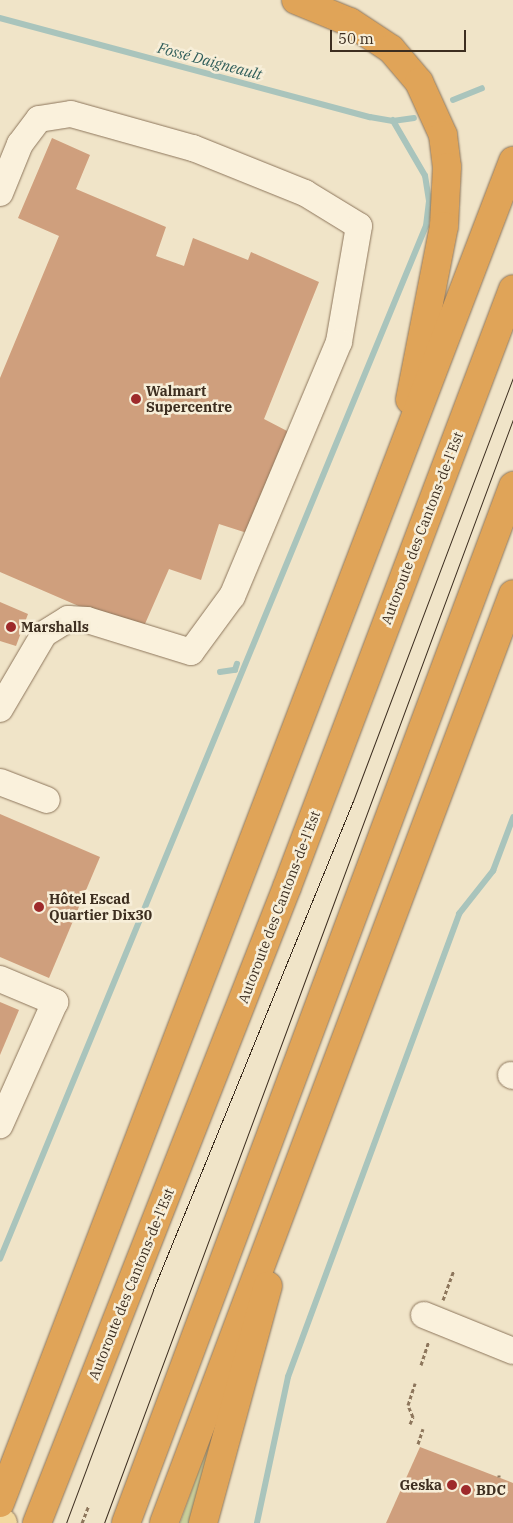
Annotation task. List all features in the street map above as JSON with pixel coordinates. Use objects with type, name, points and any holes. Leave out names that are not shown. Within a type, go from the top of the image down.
[{"type":"highway","points":[[296,0],[350,22],[391,49],[420,82],[443,135],[447,167],[444,226],[399,462]]},
{"type":"highway","points":[[0,1504],[513,161]]},
{"type":"highway","name":"Autoroute des Cantons-de-l'Est","points":[[37,1523],[287,887],[513,289]]},
{"type":"highway","points":[[126,1523],[513,486]]},
{"type":"highway","points":[[164,1523],[513,594]]},
{"type":"highway","points":[[203,1523],[245,1379],[299,1161]]},
{"type":"lane","points":[[0,193],[10,140],[38,118],[72,114],[193,148],[305,193],[359,226],[339,342],[232,596],[197,644],[191,652],[68,619],[44,634],[0,709]]},
{"type":"lane","points":[[0,782],[44,807],[0,797]]},
{"type":"lane","points":[[0,979],[55,1002],[0,1126]]},
{"type":"lane","points":[[433,1310],[513,1351]]},
{"type":"path","points":[[433,1310],[454,1270]]},
{"type":"path","points":[[421,1366],[429,1341]]},
{"type":"path","points":[[410,1424],[413,1417],[408,1405],[415,1383]]},
{"type":"path","points":[[418,1444],[424,1429]]},
{"type":"path","points":[[82,1523],[89,1505]]},
{"type":"green space","points":[[246,1338],[193,1523],[180,1523]]},
{"type":"building","name":"Walmart Supercentre","points":[[52,138],[90,155],[76,189],[166,227],[156,256],[184,266],[193,238],[248,260],[251,252],[319,282],[264,419],[289,432],[247,533],[219,524],[201,580],[169,569],[141,633],[0,572],[0,378],[59,236],[18,218]]},
{"type":"building","name":"Marshalls","points":[[0,602],[28,614],[16,646],[0,641]]},
{"type":"building","name":"Hôtel Escad Quartier Dix30","points":[[0,814],[100,857],[49,978],[0,957]]},
{"type":"building","points":[[0,1002],[19,1010],[0,1055]]},
{"type":"building","points":[[420,1447],[513,1483],[513,1523],[386,1523]]},
{"type":"waterway","name":"Fossé Daigneault","points":[[0,18],[370,117],[393,121],[414,118]]},
{"type":"waterway","name":"Fossé Daigneault","points":[[453,100],[482,88]]},
{"type":"waterway","points":[[0,1259],[426,226],[429,201],[425,176],[393,121]]},
{"type":"waterway","name":"Fossé Daigneault","points":[[220,672],[235,670],[237,664]]},
{"type":"waterway","points":[[257,1523],[288,1377],[459,914],[493,871],[513,818]]},
{"type":"tram line","points":[[66,1523],[153,1290],[353,801],[513,378]]},
{"type":"tram line","points":[[104,1523],[513,419]]},
{"type":"place","name":"Walmart Supercentre","points":[[136,399]]},
{"type":"place","name":"Marshalls","points":[[11,627]]},
{"type":"place","name":"Hôtel Escad Quartier Dix30","points":[[39,907]]},
{"type":"place","name":"Geska","points":[[452,1485]]},
{"type":"place","name":"BDC","points":[[466,1490]]}]
